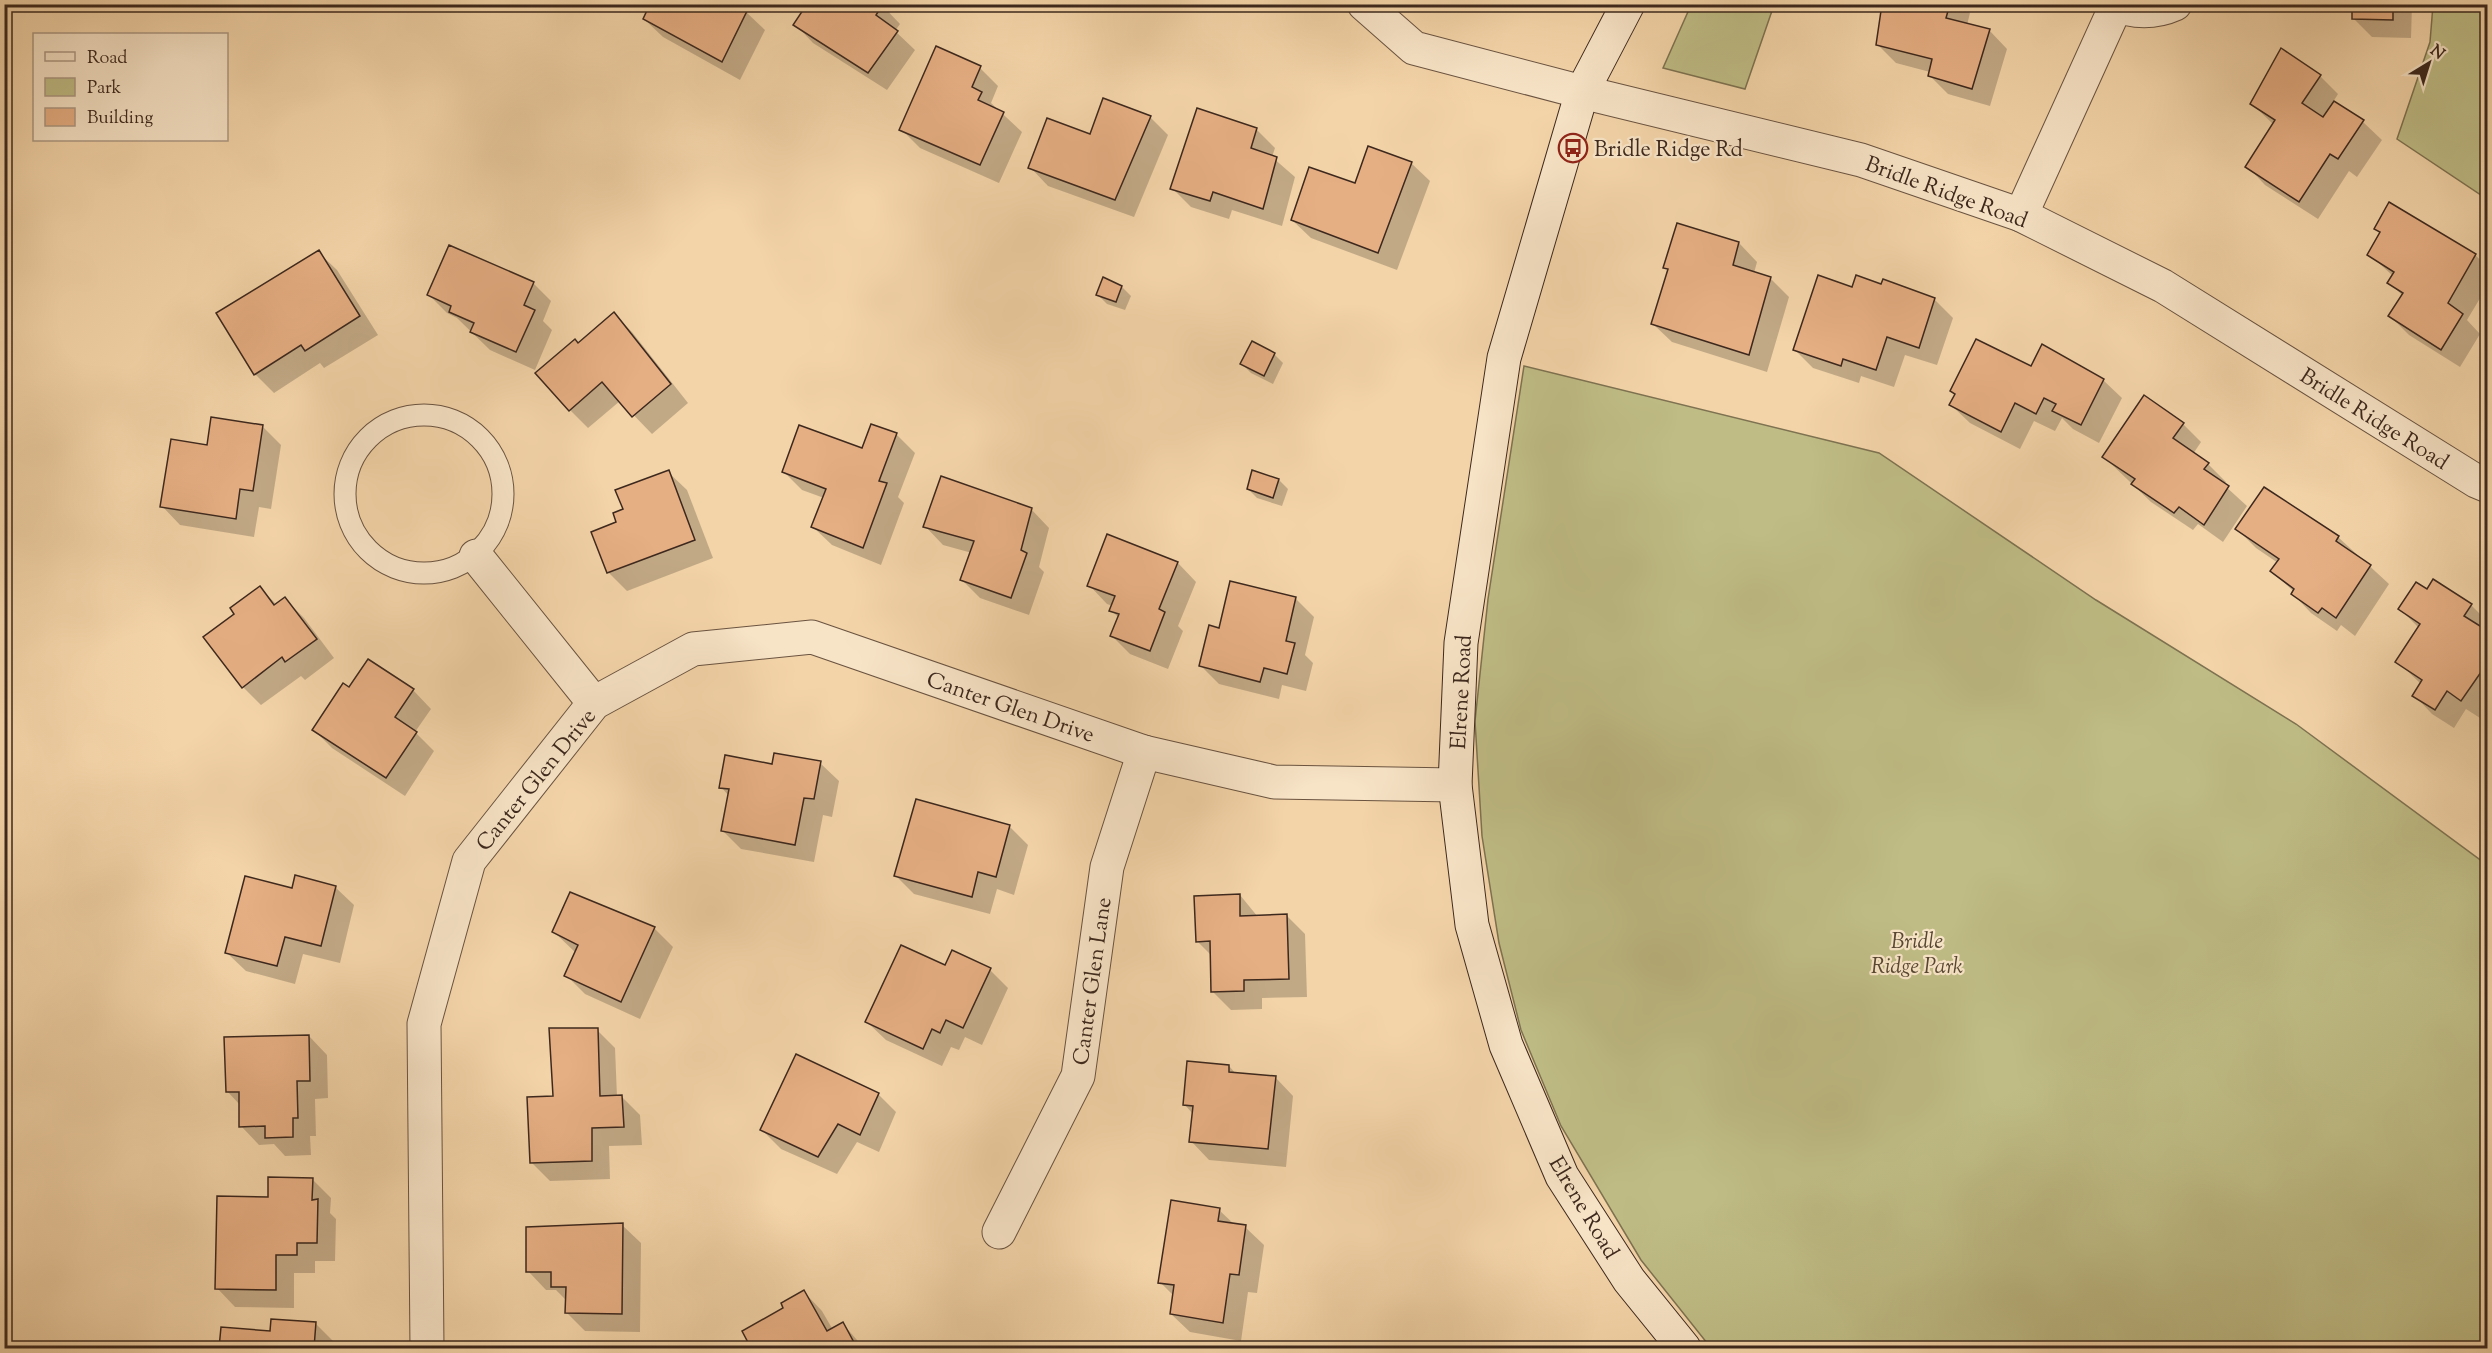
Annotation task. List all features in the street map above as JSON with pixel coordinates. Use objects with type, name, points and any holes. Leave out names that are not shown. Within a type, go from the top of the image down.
[{"type":"street","name":"Bridle Ridge Road","points":[[1364,4],[1413,48],[1861,160],[2021,215],[2163,286],[2487,486]]},
{"type":"street","name":"Elrene Road","points":[[1628,4],[1582,92],[1504,358],[1461,643],[1455,785],[1472,925],[1506,1045],[1562,1176],[1629,1280],[1684,1348]]},
{"type":"street","points":[[2021,215],[2115,5],[2135,11],[2154,11],[2175,4]]},
{"type":"street","points":[[476,556],[594,703]]},
{"type":"street","name":"Canter Glen Drive","points":[[428,1348],[424,1024],[469,861],[594,703],[693,649],[812,637],[1144,752],[1274,783],[1455,785]]},
{"type":"street","name":"Canter Glen Lane","points":[[999,1232],[1078,1076],[1107,867],[1144,752]]},
{"type":"lane","points":[[429,414],[456,421],[479,436],[495,457],[503,483],[502,510],[493,535],[476,556],[454,569],[429,574],[403,572],[380,561],[361,543],[349,521],[344,496],[347,470],[359,447],[378,429],[402,417],[429,414]]},
{"type":"green space","points":[[1691,5],[1774,5],[1745,89],[1663,68]]},
{"type":"green space","points":[[2433,5],[2487,5],[2487,199],[2397,139],[2430,42]]},
{"type":"green space","name":"Bridle Ridge Park","points":[[1524,366],[1879,453],[2096,600],[2296,724],[2487,865],[2487,1348],[1711,1348],[1641,1260],[1561,1126],[1521,1030],[1499,943],[1482,836],[1475,721],[1488,599]]},
{"type":"building","points":[[650,4],[732,4],[747,11],[722,62],[643,19]]},
{"type":"building","points":[[807,4],[883,4],[876,15],[898,31],[868,73],[793,25]]},
{"type":"building","points":[[1882,4],[1950,4],[1946,18],[1990,29],[1972,89],[1928,76],[1932,59],[1876,45]]},
{"type":"building","points":[[2352,4],[2393,4],[2393,20],[2352,19]]},
{"type":"building","points":[[936,46],[981,66],[972,87],[982,92],[978,100],[1004,112],[980,165],[899,130]]},
{"type":"building","points":[[2281,48],[2321,75],[2302,103],[2323,117],[2334,101],[2364,120],[2338,159],[2330,154],[2299,202],[2245,167],[2275,120],[2250,104]]},
{"type":"building","points":[[1103,98],[1151,116],[1115,200],[1028,168],[1047,118],[1090,134]]},
{"type":"building","points":[[1197,108],[1257,128],[1251,148],[1277,157],[1263,209],[1213,192],[1210,201],[1170,189]]},
{"type":"building","points":[[1368,146],[1412,162],[1378,253],[1291,220],[1309,167],[1355,183]]},
{"type":"building","points":[[2389,202],[2476,254],[2448,303],[2463,314],[2441,350],[2388,316],[2403,293],[2387,283],[2394,272],[2367,255],[2380,232],[2374,229]]},
{"type":"building","points":[[1677,223],[1739,242],[1733,265],[1771,277],[1749,355],[1651,324],[1668,269],[1663,268]]},
{"type":"building","points":[[449,245],[534,282],[524,305],[535,310],[516,352],[470,332],[474,323],[449,312],[451,306],[427,295]]},
{"type":"building","points":[[319,250],[360,316],[305,351],[301,345],[254,375],[216,313]]},
{"type":"building","points":[[1818,275],[1852,287],[1856,275],[1881,284],[1883,279],[1935,298],[1919,348],[1887,337],[1876,370],[1843,359],[1841,366],[1793,350]]},
{"type":"building","points":[[1103,277],[1122,286],[1116,302],[1096,295]]},
{"type":"building","points":[[614,312],[671,384],[632,417],[602,382],[569,411],[535,373],[575,339],[578,343]]},
{"type":"building","points":[[1976,339],[2031,366],[2042,344],[2104,379],[2081,425],[2052,411],[2056,404],[2044,398],[2036,414],[2015,403],[2001,432],[1949,405],[1955,394],[1950,391]]},
{"type":"building","points":[[1252,341],[1275,353],[1264,376],[1240,364]]},
{"type":"building","points":[[2144,395],[2184,423],[2173,438],[2209,463],[2204,469],[2229,486],[2204,525],[2179,507],[2174,513],[2131,484],[2135,479],[2102,457]]},
{"type":"building","points":[[211,417],[263,425],[253,491],[240,489],[236,519],[160,507],[171,439],[207,445]]},
{"type":"building","points":[[871,424],[897,433],[879,481],[887,483],[863,548],[811,527],[826,489],[782,472],[799,425],[862,448]]},
{"type":"building","points":[[669,470],[695,540],[607,573],[591,532],[616,522],[613,513],[623,509],[615,490]]},
{"type":"building","points":[[1252,470],[1279,479],[1273,498],[1247,489]]},
{"type":"building","points":[[941,476],[1032,508],[1021,550],[1027,553],[1011,598],[960,580],[974,541],[923,527]]},
{"type":"building","points":[[2264,487],[2339,536],[2336,541],[2371,565],[2336,618],[2322,608],[2318,613],[2291,594],[2294,589],[2270,571],[2279,559],[2235,529]]},
{"type":"building","points":[[1107,534],[1178,562],[1159,609],[1165,612],[1150,651],[1110,636],[1119,614],[1109,611],[1115,596],[1087,586]]},
{"type":"building","points":[[2433,579],[2472,604],[2464,616],[2488,631],[2488,662],[2461,701],[2447,691],[2435,710],[2412,696],[2422,680],[2395,662],[2420,624],[2398,609],[2416,582],[2427,589]]},
{"type":"building","points":[[1230,581],[1296,597],[1286,641],[1295,643],[1287,674],[1264,668],[1260,682],[1199,666],[1209,625],[1219,628]]},
{"type":"building","points":[[260,586],[274,605],[285,597],[317,639],[285,662],[282,657],[242,688],[203,637],[234,614],[230,608]]},
{"type":"building","points":[[368,659],[414,689],[395,717],[417,732],[386,778],[312,730],[343,683],[349,687]]},
{"type":"building","points":[[774,753],[821,761],[814,799],[804,798],[795,845],[721,831],[729,789],[719,788],[725,755],[772,764]]},
{"type":"building","points":[[916,799],[1010,825],[996,877],[978,872],[972,897],[894,876]]},
{"type":"building","points":[[295,875],[336,886],[321,946],[285,937],[277,966],[225,953],[245,876],[292,888]]},
{"type":"building","points":[[570,892],[655,927],[621,1002],[564,976],[578,945],[552,932]]},
{"type":"building","points":[[1240,894],[1240,916],[1287,914],[1289,979],[1244,980],[1244,991],[1211,992],[1210,941],[1196,942],[1194,896]]},
{"type":"building","points":[[901,945],[945,965],[952,950],[991,968],[963,1028],[946,1020],[940,1033],[932,1029],[923,1049],[865,1022]]},
{"type":"building","points":[[549,1028],[598,1028],[600,1096],[622,1095],[624,1127],[592,1128],[592,1161],[530,1163],[527,1097],[553,1096]]},
{"type":"building","points":[[309,1035],[310,1081],[297,1081],[298,1118],[293,1118],[293,1137],[265,1138],[265,1126],[239,1127],[239,1092],[226,1092],[224,1037]]},
{"type":"building","points":[[796,1054],[879,1093],[860,1135],[838,1124],[818,1157],[760,1130]]},
{"type":"building","points":[[1187,1061],[1229,1065],[1229,1072],[1276,1076],[1268,1149],[1189,1142],[1193,1106],[1183,1105]]},
{"type":"building","points":[[268,1177],[313,1178],[312,1200],[318,1199],[317,1243],[297,1243],[297,1255],[276,1255],[276,1290],[215,1289],[217,1196],[268,1197]]},
{"type":"building","points":[[1171,1200],[1220,1208],[1218,1221],[1246,1225],[1239,1275],[1230,1274],[1223,1323],[1170,1314],[1174,1285],[1158,1283]]},
{"type":"building","points":[[623,1223],[622,1314],[565,1313],[566,1287],[551,1287],[551,1272],[526,1272],[526,1227]]},
{"type":"building","points":[[804,1290],[827,1331],[843,1322],[857,1348],[751,1348],[742,1331],[783,1308],[781,1303]]},
{"type":"building","points":[[271,1319],[316,1322],[314,1348],[219,1348],[221,1327],[270,1331]]},
{"type":"place","name":"Bridle Ridge Rd","points":[[1573,148]]}]
